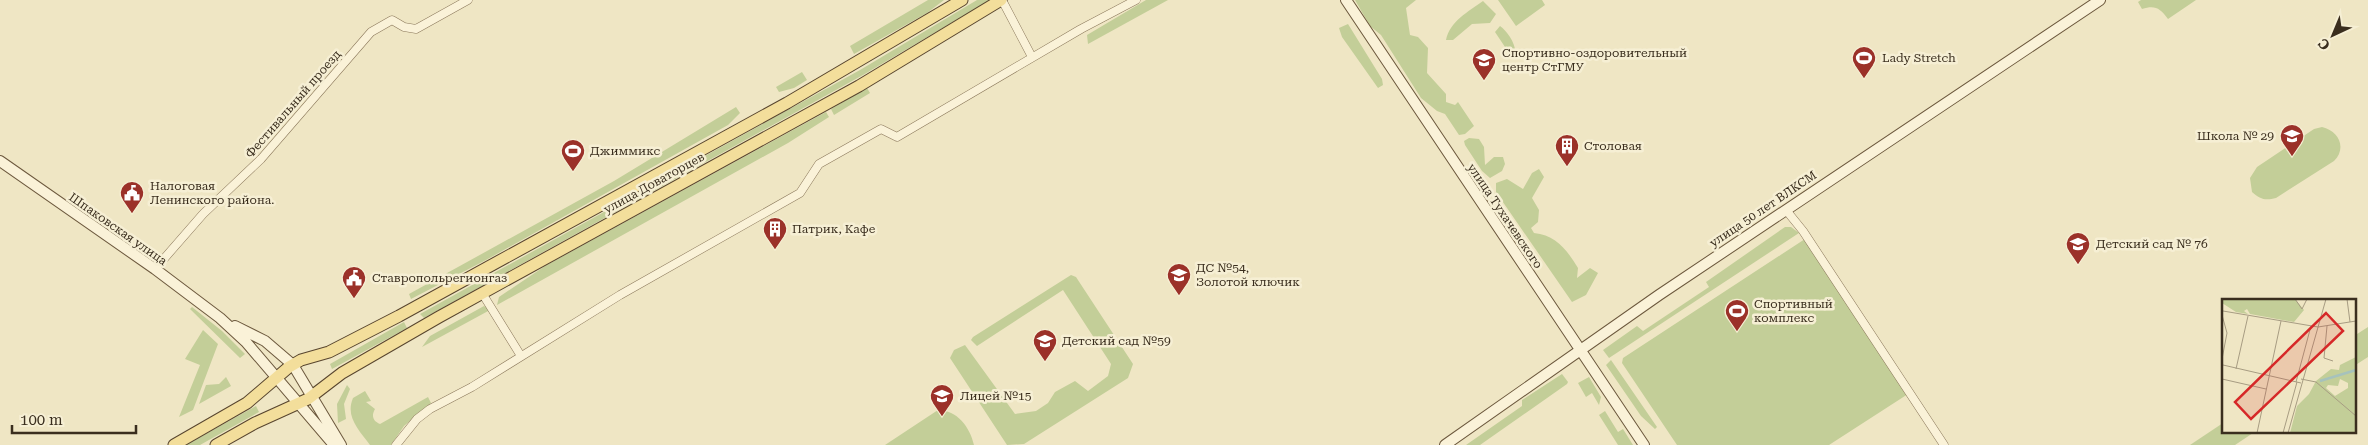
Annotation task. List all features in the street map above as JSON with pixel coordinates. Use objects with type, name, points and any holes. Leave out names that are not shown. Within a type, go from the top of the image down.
[{"type":"main road","name":"улица Доваторцев","points":[[297,363],[329,352],[408,311],[787,103],[962,0]]},
{"type":"main road","name":"улица Доваторцев","points":[[216,445],[320,391],[342,373],[482,293],[859,86],[1002,0]]},
{"type":"main road","points":[[174,445],[247,403],[271,381],[297,363]]},
{"type":"street","name":"Фестивальный проезд","points":[[155,270],[203,214],[261,159],[371,32],[392,20],[404,27],[416,29],[468,0]]},
{"type":"street","points":[[1002,0],[1032,57]]},
{"type":"street","points":[[396,445],[417,419],[430,409],[620,295],[800,193],[819,164],[881,129],[896,137],[1032,57],[1136,0]]},
{"type":"street","name":"улица Тухачевского","points":[[1346,0],[1644,445]]},
{"type":"street","name":"улица 50 лет ВЛКСМ","points":[[1445,445],[1580,350],[1786,210],[2100,0]]},
{"type":"street","name":"Шпаковская улица","points":[[0,161],[220,318],[246,342],[334,445]]},
{"type":"street","points":[[1786,210],[1803,231],[1944,445]]},
{"type":"street","points":[[482,293],[521,356]]},
{"type":"street","name":"Шпаковская улица","points":[[220,318],[265,341],[297,363],[341,445]]},
{"type":"green space","points":[[928,0],[944,0],[927,13],[854,54],[850,46]]},
{"type":"green space","points":[[977,0],[990,0],[863,75],[424,318],[420,314],[860,70]]},
{"type":"green space","points":[[1146,0],[1168,0],[1088,44],[1087,35]]},
{"type":"green space","points":[[1355,0],[1416,0],[1406,8],[1410,35],[1418,37],[1428,48],[1427,73],[1446,94],[1446,102],[1455,105],[1458,102],[1474,126],[1465,134],[1459,135],[1445,114],[1437,111],[1421,98],[1381,35],[1370,26]]},
{"type":"green space","points":[[1498,0],[1542,0],[1545,5],[1516,26]]},
{"type":"green space","points":[[2141,0],[2196,0],[2168,19],[2157,8],[2142,9],[2138,2]]},
{"type":"green space","points":[[1483,1],[1496,14],[1490,23],[1472,24],[1453,40],[1446,40],[1451,27]]},
{"type":"green space","points":[[1348,24],[1382,79],[1383,85],[1378,88],[1342,37],[1339,28]]},
{"type":"green space","points":[[1500,26],[1513,42],[1515,52],[1511,56],[1495,32]]},
{"type":"green space","points":[[802,72],[807,80],[794,88],[779,92],[776,87]]},
{"type":"green space","points":[[867,88],[870,93],[834,115],[831,109]]},
{"type":"green space","points":[[736,107],[740,113],[728,125],[486,260],[411,299],[409,294],[614,181]]},
{"type":"green space","points":[[826,112],[829,117],[788,143],[497,305],[499,297],[545,266]]},
{"type":"green space","points":[[2322,127],[2333,132],[2339,141],[2340,151],[2334,161],[2276,198],[2263,199],[2252,192],[2250,178],[2257,167],[2314,129]]},
{"type":"green space","points":[[1469,138],[1479,139],[1484,147],[1485,165],[1494,157],[1503,157],[1505,164],[1502,171],[1490,178],[1482,171],[1465,145],[1464,141]]},
{"type":"green space","points":[[1539,169],[1544,177],[1532,198],[1539,210],[1538,222],[1531,228],[1534,233],[1542,234],[1555,240],[1570,255],[1578,268],[1577,278],[1590,268],[1598,273],[1586,295],[1572,302],[1496,192],[1496,183],[1507,179],[1523,189],[1532,173]]},
{"type":"green space","points":[[1785,227],[1791,227],[1799,233],[1609,358],[1603,350],[1637,326],[1643,331],[1709,287],[1706,282]]},
{"type":"green space","points":[[1805,239],[1908,394],[1829,445],[1677,445],[1622,363],[1623,358]]},
{"type":"green space","points":[[1071,275],[1076,277],[1133,364],[1128,378],[1024,444],[1007,445],[950,358],[954,350],[965,345],[1015,414],[1036,411],[1048,403],[1055,392],[1075,381],[1088,391],[1108,376],[1111,364],[1063,290],[977,346],[971,340]]},
{"type":"green space","points":[[484,306],[490,310],[422,347],[430,336]]},
{"type":"green space","points":[[192,307],[222,331],[245,354],[240,358],[190,309]]},
{"type":"green space","points":[[404,322],[407,328],[332,369],[330,364]]},
{"type":"green space","points":[[2368,327],[2368,357],[2356,365],[2356,335]]},
{"type":"green space","points":[[203,330],[218,344],[193,410],[179,417],[200,365],[185,359]]},
{"type":"green space","points":[[1611,360],[1657,427],[1655,429],[1641,416],[1606,365]]},
{"type":"green space","points":[[1562,374],[1568,382],[1567,384],[1480,445],[1466,445],[1522,406],[1522,400]]},
{"type":"green space","points":[[226,377],[231,386],[199,404],[206,385],[219,384]]},
{"type":"green space","points":[[1589,377],[1601,397],[1599,405],[1592,393],[1586,397],[1578,383]]},
{"type":"green space","points":[[347,385],[350,389],[344,404],[346,419],[338,423],[337,404]]},
{"type":"green space","points":[[365,391],[371,401],[366,402],[375,409],[373,418],[380,424],[428,397],[431,403],[404,426],[391,445],[370,445],[354,423],[351,411],[353,398]]},
{"type":"green space","points":[[256,406],[259,412],[200,445],[186,445]]},
{"type":"green space","points":[[938,410],[957,416],[966,426],[974,445],[885,445]]},
{"type":"green space","points":[[1605,411],[1618,432],[1623,429],[1633,445],[1618,445],[1599,415]]},
{"type":"green space","points":[[2222,424],[2222,432],[2254,432],[2235,445],[2190,445]]},
{"type":"place","name":"Lady Stretch","points":[[1864,79]]},
{"type":"place","name":"Спортивно-оздоровительный центр СтГМУ","points":[[1484,81]]},
{"type":"place","name":"Школа № 29","points":[[2292,157]]},
{"type":"place","name":"Столовая","points":[[1567,167]]},
{"type":"place","name":"Джиммикс","points":[[573,172]]},
{"type":"place","name":"Налоговая Ленинского района.","points":[[132,214]]},
{"type":"place","name":"Патрик, Кафе","points":[[775,250]]},
{"type":"place","name":"Детский сад № 76","points":[[2078,265]]},
{"type":"place","name":"ДС №54, Золотой ключик","points":[[1179,296]]},
{"type":"place","name":"Ставропольрегионгаз","points":[[354,299]]},
{"type":"place","name":"Спортивный комплекс","points":[[1737,332]]},
{"type":"place","name":"Детский сад №59","points":[[1045,362]]},
{"type":"place","name":"Лицей №15","points":[[942,417]]}]
